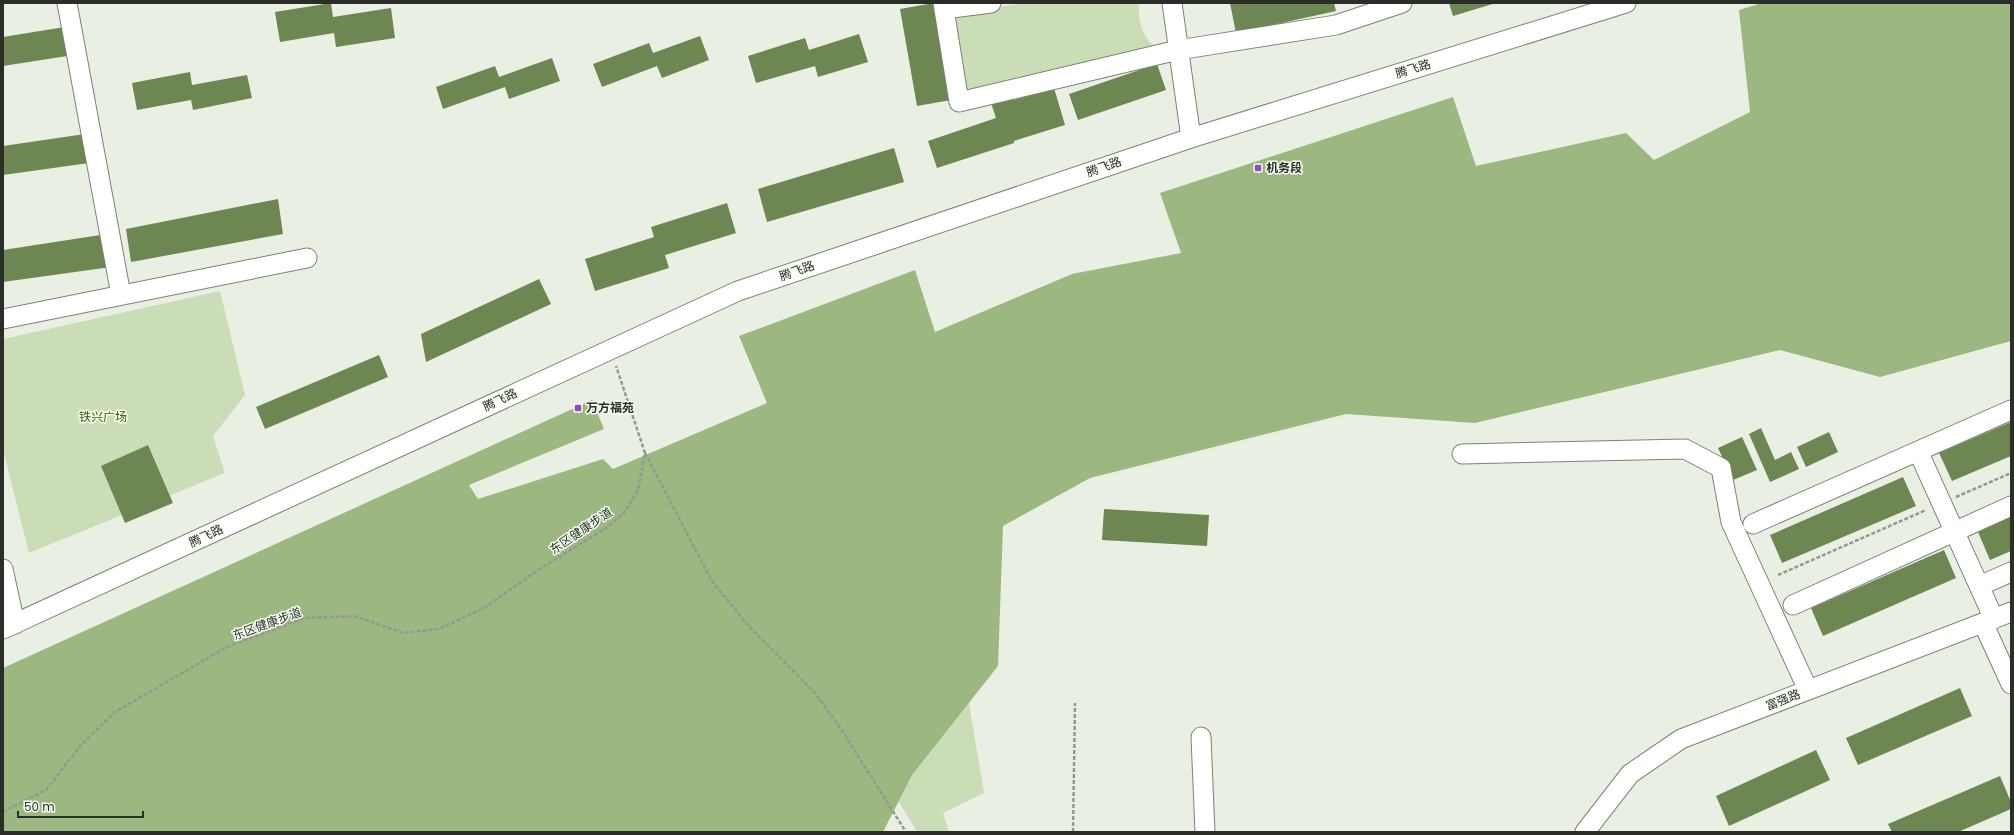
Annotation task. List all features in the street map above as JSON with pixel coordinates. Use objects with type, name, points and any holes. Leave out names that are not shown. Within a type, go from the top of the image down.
[{"type":"street","points":[[68,3],[121,296]]},
{"type":"street","points":[[991,3],[943,6],[959,102],[1178,50],[1336,25],[1402,3]]},
{"type":"street","points":[[1172,3],[1191,138]]},
{"type":"street","name":"腾飞路","points":[[9,627],[738,291],[1191,138],[1626,3]]},
{"type":"street","points":[[3,319],[307,258]]},
{"type":"street","points":[[1753,524],[2011,410]]},
{"type":"street","points":[[1462,454],[1685,449],[1722,468],[1731,522],[1808,690]]},
{"type":"street","points":[[1918,450],[1979,586],[1996,618],[2011,684]]},
{"type":"street","points":[[1792,606],[2011,506]]},
{"type":"street","points":[[3,569],[9,627]]},
{"type":"street","points":[[1979,586],[2011,572]]},
{"type":"street","name":"富强路","points":[[1585,832],[1630,774],[1681,739],[1996,618]]},
{"type":"street","points":[[1201,737],[1205,832]]},
{"type":"path","name":"东区健康步道","points":[[3,812],[46,790],[81,745],[115,712],[227,647],[305,618],[354,616],[404,633],[439,629],[484,608],[542,568],[605,529],[624,513],[638,490],[645,453],[611,349]]},
{"type":"path","points":[[645,453],[712,581],[746,623],[816,694],[841,729],[906,832]]},
{"type":"path","points":[[1778,575],[2011,473]]},
{"type":"path","points":[[1073,832],[1075,703]]},
{"type":"green space","points":[[1027,3],[1139,3],[1140,23],[1144,34],[1156,50],[964,92],[950,13]]},
{"type":"green space","points":[[1762,3],[2011,3],[2011,341],[1880,377],[1780,350],[1475,423],[1346,414],[1090,478],[1003,526],[998,666],[912,775],[883,832],[3,832],[3,668],[592,400],[604,429],[469,485],[478,499],[603,459],[613,469],[767,403],[739,336],[915,270],[935,332],[1072,274],[1181,253],[1160,193],[1453,97],[1476,166],[1626,133],[1654,160],[1750,112],[1739,10]]},
{"type":"green space","name":"铁兴广场","points":[[220,291],[245,395],[213,436],[225,473],[29,553],[3,450],[3,339]]},
{"type":"green space","points":[[965,680],[984,793],[943,813],[949,832],[917,832],[889,785]]},
{"type":"building","points":[[331,3],[333,17],[391,8],[395,38],[336,47],[334,33],[280,42],[275,12]]},
{"type":"building","points":[[934,3],[951,100],[917,106],[900,9]]},
{"type":"building","points":[[1230,3],[1334,3],[1336,11],[1236,33]]},
{"type":"building","points":[[1449,3],[1496,3],[1453,16]]},
{"type":"building","points":[[77,25],[80,54],[3,66],[3,37]]},
{"type":"building","points":[[859,34],[868,62],[818,77],[815,66],[756,83],[748,56],[805,38],[809,50]]},
{"type":"building","points":[[700,36],[709,60],[662,78],[657,66],[602,87],[593,64],[649,43],[653,53]]},
{"type":"building","points":[[552,58],[560,81],[509,99],[505,87],[443,109],[436,87],[495,66],[499,77]]},
{"type":"building","points":[[1157,64],[1166,90],[1078,120],[1069,94]]},
{"type":"building","points":[[190,72],[192,85],[247,75],[252,98],[193,110],[191,100],[137,110],[132,83]]},
{"type":"building","points":[[1054,88],[1065,125],[937,168],[928,141],[996,118],[990,100],[1012,93],[1014,100]]},
{"type":"building","points":[[85,134],[89,163],[3,175],[3,146]]},
{"type":"building","points":[[894,148],[904,182],[767,222],[758,189]]},
{"type":"building","points":[[278,199],[283,234],[131,262],[126,229]]},
{"type":"building","points":[[727,203],[736,233],[665,255],[669,268],[595,291],[585,259],[654,237],[651,227]]},
{"type":"building","points":[[107,234],[111,267],[3,282],[3,250]]},
{"type":"building","points":[[539,279],[551,304],[426,362],[421,334]]},
{"type":"building","points":[[379,355],[388,377],[265,429],[256,407]]},
{"type":"building","points":[[2011,422],[2011,456],[1952,481],[1939,453]]},
{"type":"building","points":[[1761,428],[1775,460],[1791,452],[1799,469],[1770,482],[1749,434]]},
{"type":"building","points":[[1829,432],[1838,452],[1806,467],[1797,447]]},
{"type":"building","points":[[1742,437],[1757,470],[1733,480],[1718,448]]},
{"type":"building","points":[[148,445],[173,503],[125,523],[101,466]]},
{"type":"building","points":[[1903,477],[1916,506],[1782,563],[1770,535]]},
{"type":"building","points":[[1104,509],[1209,515],[1207,546],[1102,540]]},
{"type":"building","points":[[2011,517],[2011,551],[1990,560],[1978,532]]},
{"type":"building","points":[[1944,550],[1956,578],[1823,636],[1811,608]]},
{"type":"building","points":[[1960,688],[1972,716],[1858,765],[1846,738]]},
{"type":"building","points":[[1816,750],[1830,780],[1729,826],[1716,796]]},
{"type":"building","points":[[2000,776],[2011,802],[2011,809],[1958,832],[1892,832],[1888,824]]},
{"type":"place","name":"机务段","points":[[1258,168]]},
{"type":"place","name":"万方福苑","points":[[578,408]]}]
